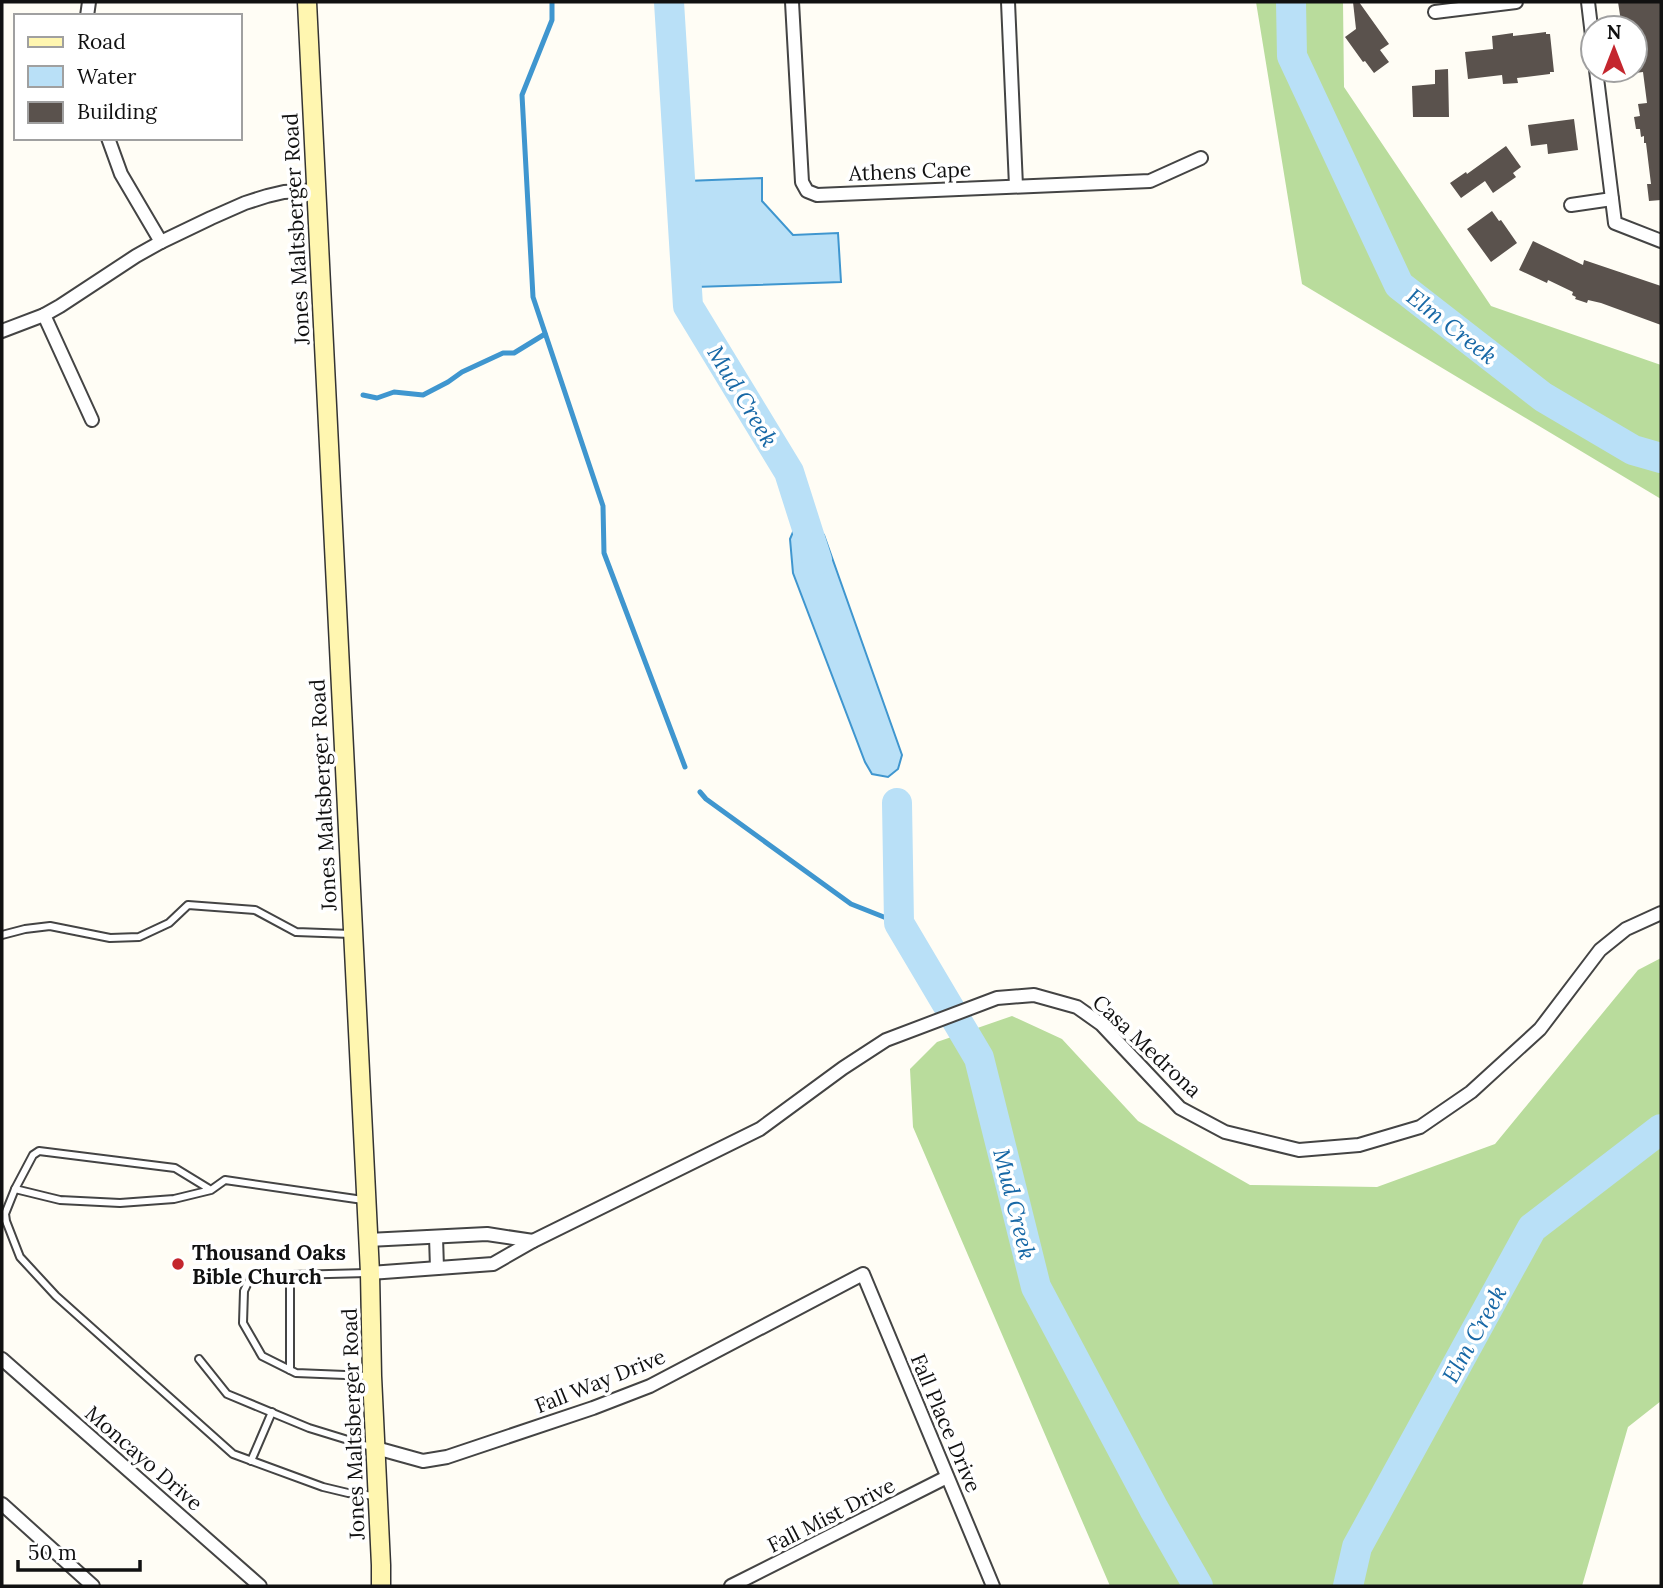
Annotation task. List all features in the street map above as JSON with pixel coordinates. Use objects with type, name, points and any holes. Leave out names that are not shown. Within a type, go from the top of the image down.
[{"type":"main road","name":"Jones Maltsberger Road","points":[[307,2],[370,1273],[381,1586]]},
{"type":"street","name":"Athens Cape","points":[[792,2],[802,182],[807,191],[817,195],[1150,181],[1201,158]]},
{"type":"street","points":[[1008,2],[1016,186]]},
{"type":"street","points":[[1435,12],[1516,2]]},
{"type":"street","points":[[1598,84],[1615,223],[1661,241]]},
{"type":"street","points":[[109,140],[121,174],[161,242]]},
{"type":"street","points":[[2,331],[44,315],[161,242],[245,203],[267,195],[318,190]]},
{"type":"street","points":[[1571,205],[1612,199]]},
{"type":"street","points":[[44,315],[92,420]]},
{"type":"street","name":"Casa Medrona","points":[[370,1273],[493,1264],[533,1241],[760,1129],[886,1040],[997,998],[1034,995],[1077,1007],[1101,1024],[1180,1108],[1225,1132],[1298,1150],[1359,1145],[1420,1127],[1471,1092],[1540,1029],[1600,950],[1626,929],[1661,913]]},
{"type":"street","points":[[368,1240],[487,1234],[533,1241]]},
{"type":"street","points":[[436,1237],[438,1268]]},
{"type":"street","name":"Fall Way Drive","points":[[376,1448],[423,1461],[447,1457],[593,1408],[650,1386],[863,1274]]},
{"type":"street","name":"Fall Place Drive","points":[[863,1274],[993,1586]]},
{"type":"street","name":"Moncayo Drive","points":[[2,1359],[260,1586]]},
{"type":"street","name":"Fall Mist Drive","points":[[731,1586],[947,1477]]},
{"type":"street","points":[[2,1504],[93,1586]]},
{"type":"lane","points":[[4,933],[50,926],[110,938],[139,936],[169,923],[188,905],[255,910],[296,932],[352,934]]},
{"type":"lane","points":[[211,1190],[175,1168],[39,1151],[33,1155],[5,1214],[20,1257],[56,1296],[233,1454],[323,1487],[377,1497]]},
{"type":"lane","points":[[15,1189],[60,1200],[120,1203],[174,1199],[211,1190],[225,1180],[365,1200]]},
{"type":"lane","points":[[370,1273],[251,1276],[244,1291],[243,1323],[262,1356],[296,1373],[372,1376]]},
{"type":"lane","points":[[290,1276],[290,1370]]},
{"type":"lane","points":[[199,1359],[227,1394],[309,1428],[376,1448]]},
{"type":"lane","points":[[251,1461],[272,1412]]},
{"type":"green space","points":[[1256,2],[1343,2],[1344,87],[1491,306],[1661,365],[1661,499],[1302,284]]},
{"type":"green space","points":[[1661,958],[1661,1401],[1628,1427],[1582,1586],[1110,1586],[913,1127],[910,1069],[937,1042],[1012,1016],[1062,1039],[1138,1121],[1250,1185],[1377,1187],[1495,1144],[1638,970]]},
{"type":"water","points":[[762,178],[762,201],[793,235],[838,233],[841,282],[695,287],[687,181]]},
{"type":"water","points":[[811,520],[824,535],[902,755],[898,769],[888,777],[872,774],[865,762],[793,573],[790,539],[796,525]]},
{"type":"building","points":[[1353,2],[1359,2],[1389,44],[1380,50],[1389,62],[1374,73],[1345,37],[1356,29]]},
{"type":"building","points":[[1618,2],[1661,2],[1661,200],[1649,201],[1647,184],[1651,184],[1646,143],[1644,136],[1641,137],[1640,129],[1636,129],[1634,117],[1640,116],[1638,104],[1647,103],[1645,84],[1649,84],[1649,14],[1620,14]]},
{"type":"building","points":[[1546,32],[1550,34],[1554,72],[1517,78],[1518,83],[1503,84],[1502,75],[1468,79],[1465,52],[1493,49],[1492,36]]},
{"type":"building","points":[[1448,69],[1449,117],[1413,117],[1412,86],[1435,84],[1435,70]]},
{"type":"building","points":[[1574,119],[1578,150],[1548,154],[1547,144],[1531,146],[1528,125]]},
{"type":"building","points":[[1506,146],[1521,167],[1513,173],[1516,177],[1493,193],[1485,181],[1461,198],[1450,183]]},
{"type":"building","points":[[1492,211],[1517,243],[1491,262],[1467,229]]},
{"type":"building","points":[[1533,241],[1583,265],[1584,260],[1661,286],[1661,325],[1601,303],[1588,300],[1587,303],[1575,299],[1573,292],[1519,270]]},
{"type":"waterway","points":[[552,2],[552,20],[522,95],[533,297],[603,506],[604,553],[685,767]]},
{"type":"waterway","name":"Mud Creek","points":[[669,2],[688,306],[789,472],[817,560]]},
{"type":"waterway","name":"Elm Creek","points":[[1291,2],[1292,56],[1399,285],[1543,397],[1633,450],[1661,458]]},
{"type":"waterway","points":[[363,395],[377,398],[394,392],[423,395],[462,372],[503,353],[514,353],[545,334]]},
{"type":"waterway","points":[[700,792],[851,904],[899,923]]},
{"type":"waterway","name":"Mud Creek","points":[[897,803],[899,923],[979,1058],[1036,1287],[1198,1586]]},
{"type":"waterway","name":"Elm Creek","points":[[1348,1586],[1357,1547],[1532,1228],[1661,1129]]},
{"type":"place","name":"Thousand Oaks Bible Church","points":[[178,1264]]}]
